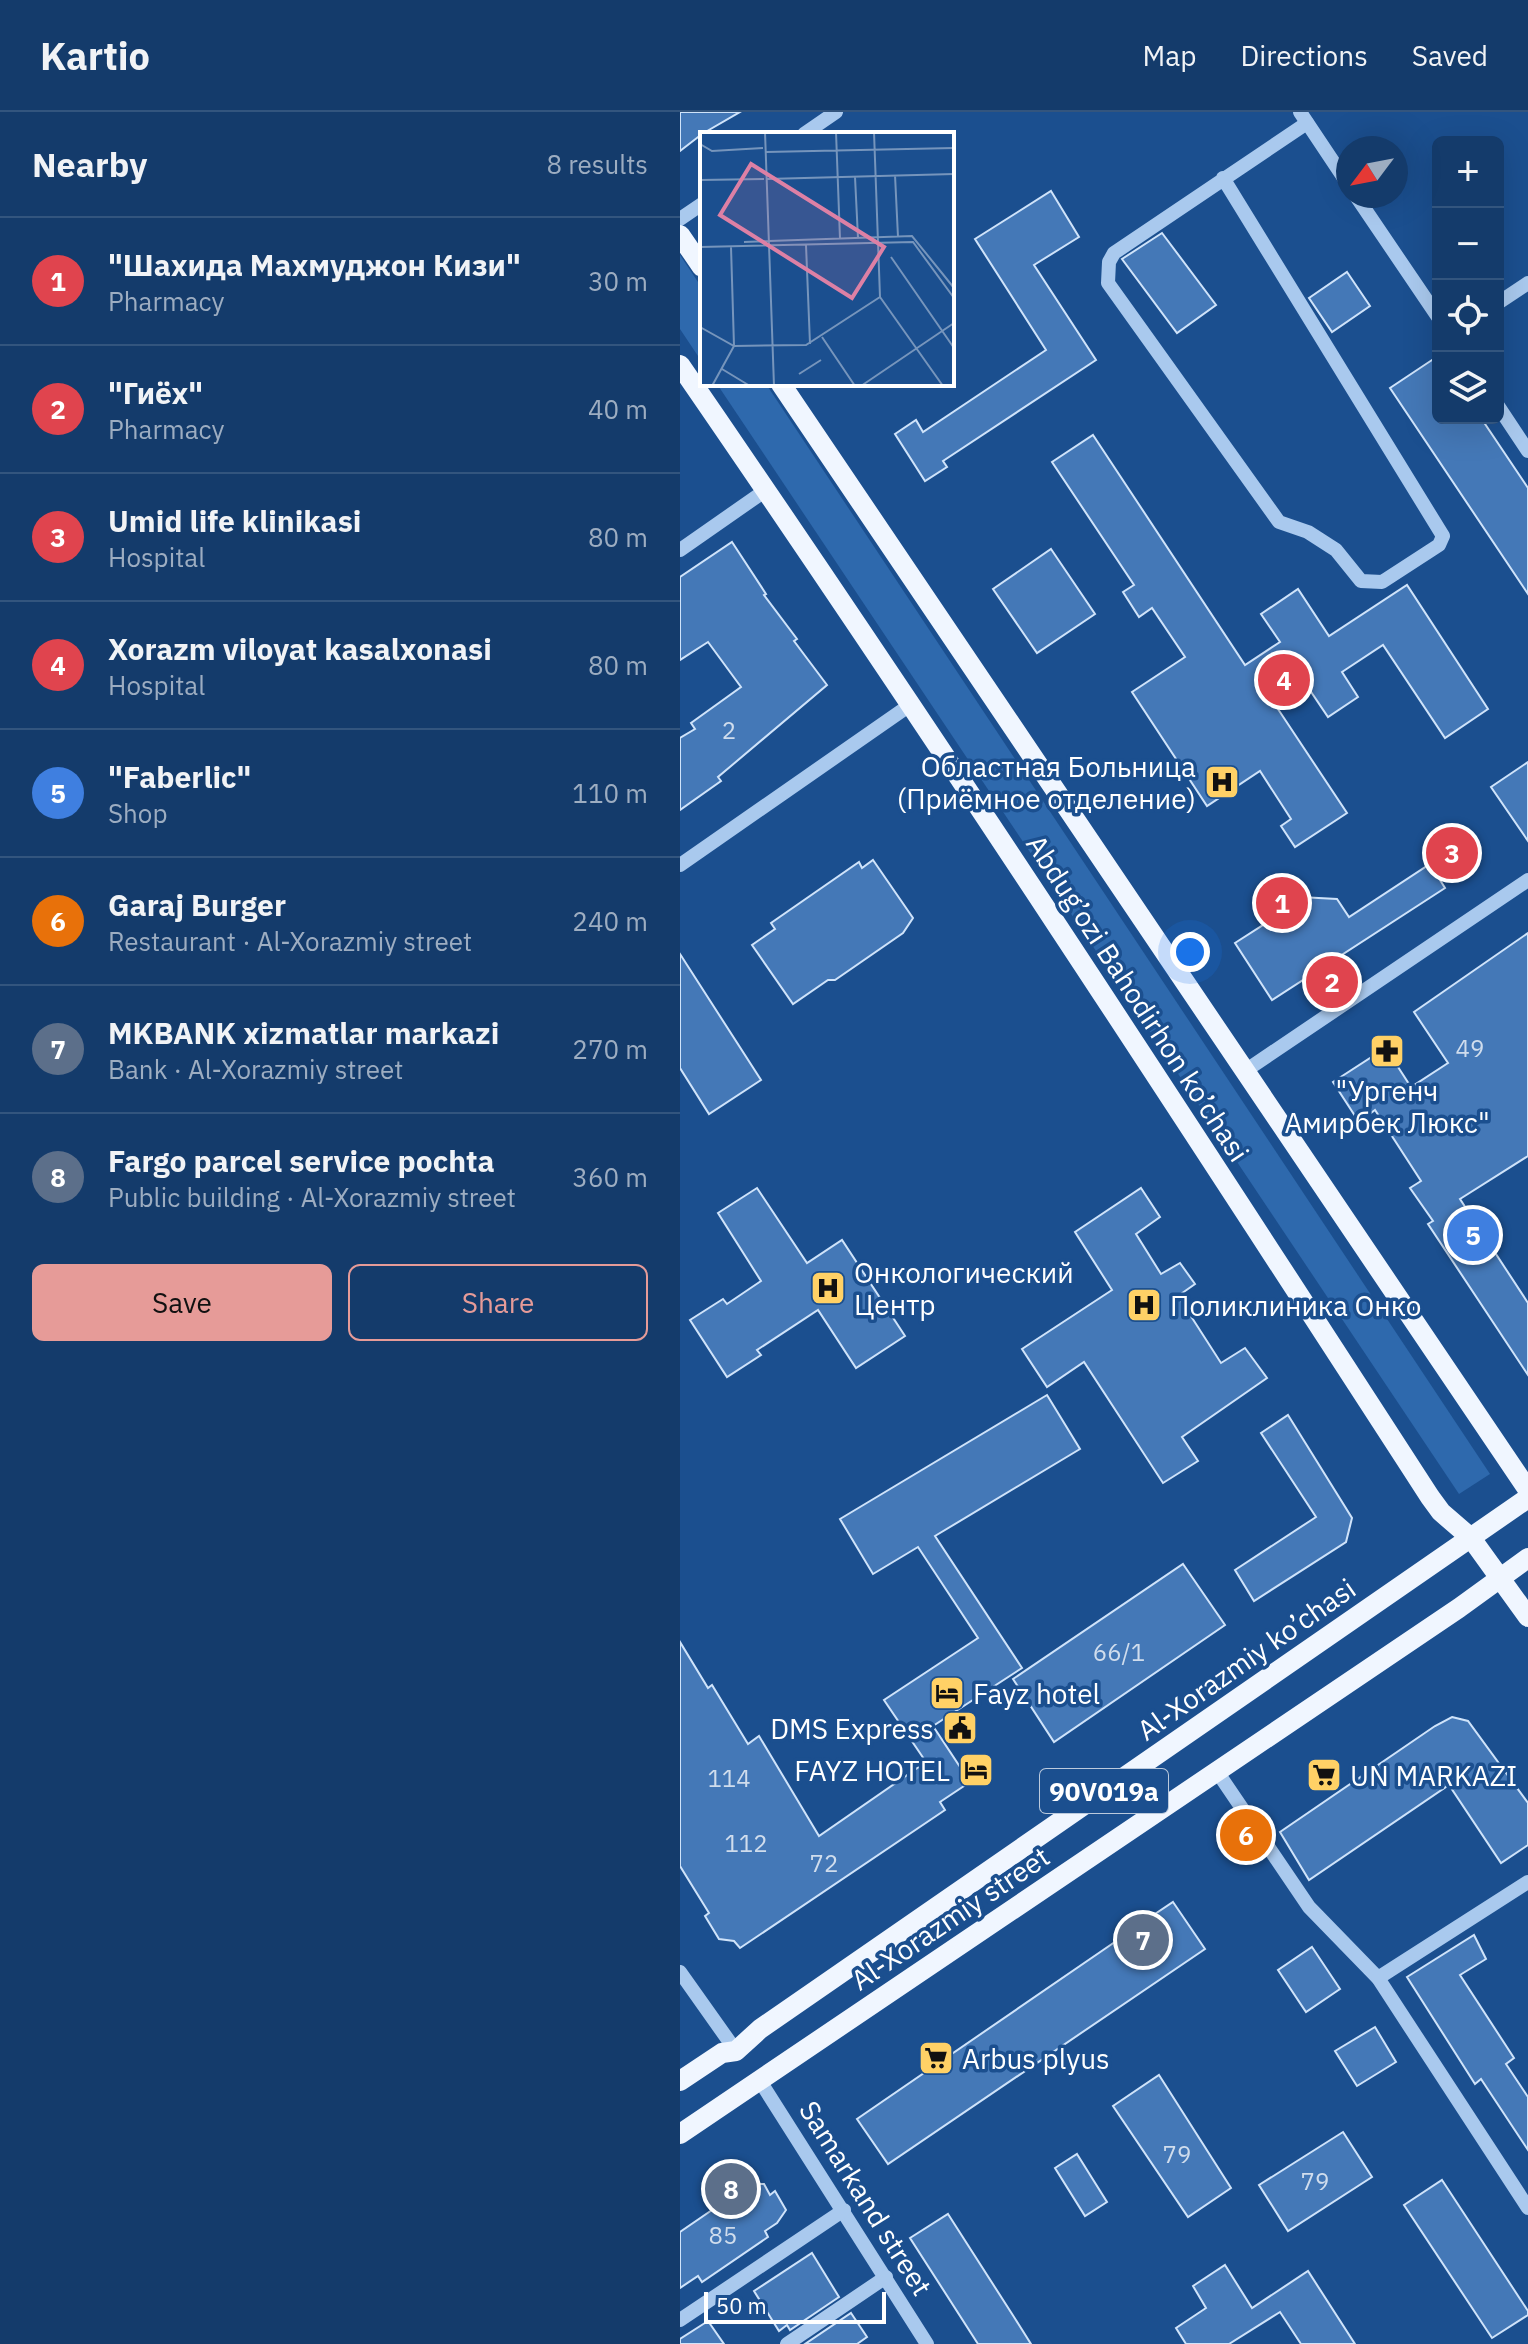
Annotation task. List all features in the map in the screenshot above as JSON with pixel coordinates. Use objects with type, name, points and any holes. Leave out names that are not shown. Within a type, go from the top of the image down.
[{"type":"main road","points":[[680,235],[700,264]]},
{"type":"main road","name":"Abdug’ozi Bahodirhon ko’chasi","points":[[680,365],[1172,1099],[1430,1497],[1441,1512],[1471,1538],[1528,1617]]},
{"type":"main road","name":"Abdug’ozi Bahodirhon ko’chasi","points":[[782,386],[1528,1490]]},
{"type":"main road","name":"Al-Xorazmiy ko’chasi","points":[[680,2081],[722,2053],[736,2051],[760,2029],[1528,1498]]},
{"type":"main road","name":"Al-Xorazmiy street","points":[[680,2134],[1459,1608],[1528,1558]]},
{"type":"street","points":[[807,132],[836,112]]},
{"type":"street","points":[[1223,178],[1443,536],[1439,545],[1382,582],[1361,581],[1336,550],[1308,532],[1279,522],[1108,283],[1109,262],[1114,253],[1223,178],[1304,117],[1336,166]]},
{"type":"street","points":[[680,219],[700,205]]},
{"type":"street","points":[[1364,208],[1432,308]]},
{"type":"street","points":[[1504,299],[1528,283]]},
{"type":"street","points":[[1504,415],[1528,451]]},
{"type":"street","points":[[680,550],[766,490]]},
{"type":"street","points":[[680,865],[910,705]]},
{"type":"street","points":[[1245,1071],[1528,880]]},
{"type":"street","points":[[1216,1770],[1309,1907],[1378,1978],[1528,2208]]},
{"type":"street","points":[[1378,1978],[1528,1882]]},
{"type":"street","points":[[680,1972],[736,2051]]},
{"type":"street","name":"Samarkand street","points":[[760,2081],[927,2344]]},
{"type":"street","points":[[680,2320],[844,2210]]},
{"type":"street","points":[[787,2344],[886,2277]]},
{"type":"shaded area","points":[[680,255],[700,285],[700,359],[680,329]]},
{"type":"shaded area","points":[[718,386],[767,386],[1490,1474],[1459,1494]]},
{"type":"building","points":[[680,112],[740,112],[705,132],[700,132],[700,136],[680,151]]},
{"type":"building","points":[[1051,191],[1079,237],[1034,265],[1096,360],[943,461],[947,467],[925,481],[895,434],[916,420],[923,432],[1046,350],[975,239]]},
{"type":"building","points":[[1162,233],[1216,305],[1177,333],[1122,259]]},
{"type":"building","points":[[1347,272],[1370,306],[1332,332],[1309,298]]},
{"type":"building","points":[[1432,360],[1432,424],[1485,424],[1528,488],[1528,594],[1390,388]]},
{"type":"building","points":[[1093,435],[1245,665],[1280,642],[1261,614],[1298,589],[1329,636],[1407,585],[1488,709],[1445,738],[1383,645],[1342,672],[1358,697],[1328,717],[1295,668],[1264,688],[1347,813],[1295,847],[1281,826],[1291,819],[1260,771],[1207,806],[1132,692],[1185,657],[1152,608],[1139,617],[1123,592],[1134,585],[1052,462]]},
{"type":"building","points":[[732,542],[764,595],[797,639],[794,641],[827,685],[718,777],[721,781],[680,810],[680,738],[695,729],[691,723],[741,687],[708,642],[680,660],[680,577]]},
{"type":"building","points":[[1051,549],[1095,614],[1037,653],[993,589]]},
{"type":"building","points":[[1528,762],[1528,841],[1491,787]]},
{"type":"building","points":[[873,860],[913,918],[903,933],[835,980],[828,980],[793,1004],[752,945],[775,929],[771,923],[859,862],[862,868]]},
{"type":"building","points":[[1430,864],[1445,888],[1272,1000],[1235,943],[1300,897],[1337,899],[1349,917]]},
{"type":"building","points":[[1528,933],[1528,1156],[1460,1199],[1528,1303],[1528,1375],[1428,1224],[1433,1221],[1410,1188],[1421,1181],[1375,1110],[1359,1122],[1333,1082],[1381,1051],[1384,1056],[1389,1053],[1411,1087],[1448,1063],[1414,1012]]},
{"type":"building","points":[[680,954],[761,1080],[709,1114],[680,1068]]},
{"type":"building","points":[[757,1188],[807,1263],[842,1240],[905,1336],[856,1368],[818,1310],[757,1350],[761,1355],[727,1377],[690,1320],[723,1299],[727,1304],[761,1281],[718,1213]]},
{"type":"building","points":[[1141,1188],[1160,1217],[1136,1234],[1161,1274],[1180,1263],[1195,1284],[1178,1296],[1221,1363],[1245,1348],[1267,1378],[1182,1437],[1198,1461],[1163,1483],[1084,1362],[1047,1387],[1022,1349],[1112,1290],[1075,1232]]},
{"type":"building","points":[[1047,1395],[1080,1449],[935,1536],[1022,1668],[933,1726],[970,1782],[940,1802],[945,1810],[740,1948],[734,1941],[719,1939],[705,1916],[709,1913],[680,1866],[680,1642],[708,1688],[712,1685],[748,1744],[759,1736],[819,1836],[926,1762],[884,1700],[978,1638],[918,1547],[873,1574],[840,1519]]},
{"type":"building","points":[[1288,1415],[1352,1518],[1346,1542],[1254,1601],[1235,1570],[1316,1517],[1261,1433]]},
{"type":"building","points":[[1183,1564],[1225,1625],[1054,1742],[1013,1679]]},
{"type":"building","points":[[1452,1717],[1468,1721],[1528,1803],[1528,1845],[1501,1863],[1449,1785],[1309,1880],[1280,1832]]},
{"type":"building","points":[[1173,1902],[1205,1949],[888,2164],[857,2119],[1125,1935],[1121,1929],[1136,1919],[1140,1924]]},
{"type":"building","points":[[1474,1935],[1486,1959],[1460,1975],[1514,2058],[1506,2064],[1528,2097],[1528,2150],[1481,2079],[1475,2084],[1407,1977]]},
{"type":"building","points":[[1312,1947],[1340,1989],[1306,2012],[1278,1970]]},
{"type":"building","points":[[1375,2027],[1396,2062],[1357,2086],[1335,2051]]},
{"type":"building","points":[[1159,2075],[1231,2188],[1188,2217],[1113,2106]]},
{"type":"building","points":[[1343,2132],[1372,2177],[1288,2231],[1259,2185]]},
{"type":"building","points":[[1077,2154],[1107,2202],[1085,2216],[1055,2168]]},
{"type":"building","points":[[1442,2180],[1528,2311],[1528,2315],[1492,2338],[1404,2205]]},
{"type":"building","points":[[750,2184],[764,2184],[770,2195],[775,2191],[786,2210],[777,2223],[765,2231],[768,2237],[702,2282],[698,2276],[680,2288],[680,2232]]},
{"type":"building","points":[[948,2214],[1031,2344],[978,2344],[910,2238]]},
{"type":"building","points":[[812,2253],[839,2297],[790,2330],[787,2325],[779,2331],[754,2291]]},
{"type":"building","points":[[1225,2265],[1252,2308],[1308,2271],[1355,2344],[1301,2344],[1280,2312],[1229,2344],[1186,2344],[1176,2328],[1206,2308],[1193,2286]]},
{"type":"building","points":[[851,2313],[867,2337],[857,2344],[805,2344]]},
{"type":"building","points":[[708,2321],[724,2344],[680,2344],[680,2339]]},
{"type":"place","name":"Xorazm viloyat kasalxonasi","points":[[1284,680]]},
{"type":"place","name":"Областная Больница (Приёмное отделение)","points":[[1222,782]]},
{"type":"place","name":"Umid life klinikasi","points":[[1452,853]]},
{"type":"place","name":"\"Шахида Махмуджон Кизи\"","points":[[1282,903]]},
{"type":"place","name":"\"Гиёх\"","points":[[1332,982]]},
{"type":"place","name":"\"Ургенч Амирбек Люкс\"","points":[[1387,1051]]},
{"type":"place","name":"\"Faberlic\"","points":[[1473,1235]]},
{"type":"place","name":"Онкологический Центр","points":[[828,1288]]},
{"type":"place","name":"Поликлиника Онко","points":[[1144,1305]]},
{"type":"place","name":"Fayz hotel","points":[[947,1693]]},
{"type":"place","name":"DMS Express","points":[[960,1728]]},
{"type":"place","name":"FAYZ HOTEL","points":[[976,1770]]},
{"type":"place","name":"UN MARKAZI","points":[[1324,1775]]},
{"type":"place","name":"Garaj Burger","points":[[1246,1835]]},
{"type":"place","name":"MKBANK xizmatlar markazi","points":[[1143,1940]]},
{"type":"place","name":"Arbus plyus","points":[[936,2058]]},
{"type":"place","name":"Fargo parcel service pochta","points":[[731,2189]]}]
